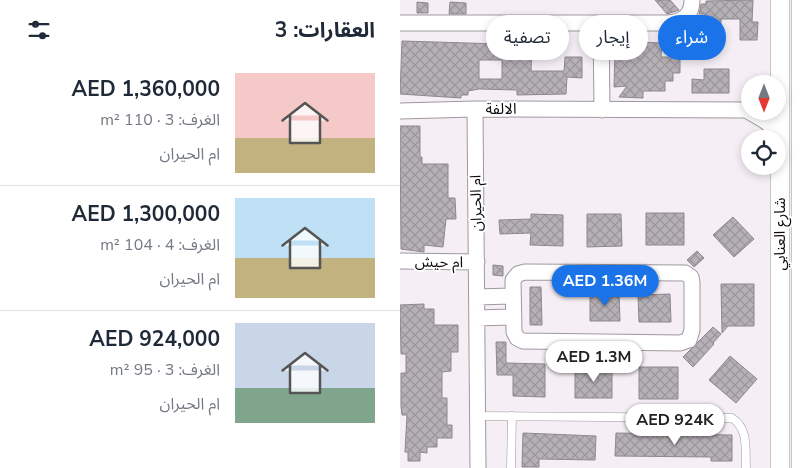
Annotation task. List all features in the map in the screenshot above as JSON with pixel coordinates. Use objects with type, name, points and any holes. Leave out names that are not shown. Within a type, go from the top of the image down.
[{"type":"street","points":[[648,22],[676,22],[689,14],[692,0]]},
{"type":"street","name":"شارع العنابي","points":[[779,75],[780,0]]},
{"type":"street","name":"شارع العنابي","points":[[801,0],[801,468]]},
{"type":"street","points":[[400,24],[579,23]]},
{"type":"street","points":[[601,60],[602,110]]},
{"type":"street","name":"الالفة","points":[[400,111],[475,109],[741,111]]},
{"type":"street","name":"ام الحيران","points":[[475,109],[478,468]]},
{"type":"street","name":"الالفة","points":[[763,120],[775,130]]},
{"type":"street","name":"شارع العنابي","points":[[780,175],[780,468]]},
{"type":"street","name":"ام حيش","points":[[400,261],[477,262]]},
{"type":"street","points":[[525,272],[685,273],[691,277],[692,330],[689,340],[680,342],[523,341],[517,338],[514,332],[514,317],[514,280],[518,274],[525,272]]},
{"type":"street","points":[[477,298],[514,296]]},
{"type":"street","points":[[476,318],[514,317]]},
{"type":"lane","points":[[479,416],[732,418],[740,423],[744,430],[746,468]]},
{"type":"lane","points":[[511,468],[512,416]]},
{"type":"building","points":[[655,0],[670,0],[679,10],[667,14]]},
{"type":"building","points":[[753,0],[752,22],[758,22],[757,40],[740,40],[740,19],[726,19],[726,15],[699,14],[701,4],[706,4],[706,1]]},
{"type":"building","points":[[417,2],[428,3],[428,13],[417,13]]},
{"type":"building","points":[[450,2],[466,3],[466,14],[449,14]]},
{"type":"building","points":[[402,41],[486,44],[486,60],[479,60],[479,79],[502,79],[502,60],[531,60],[531,71],[564,71],[565,60],[569,60],[569,57],[579,57],[579,60],[582,60],[582,78],[567,77],[566,94],[517,95],[517,90],[479,89],[468,91],[468,95],[461,95],[461,98],[400,94]]},
{"type":"building","points":[[648,42],[658,43],[658,60],[680,60],[680,73],[673,73],[673,81],[665,81],[665,91],[643,91],[643,98],[619,97],[627,86],[614,87],[615,60],[648,60]]},
{"type":"building","points":[[704,69],[729,69],[729,93],[692,93],[692,79],[704,80]]},
{"type":"building","points":[[400,126],[420,126],[420,157],[422,157],[422,164],[448,164],[448,198],[455,198],[456,219],[446,219],[443,247],[424,245],[424,252],[401,249]]},
{"type":"building","points":[[646,213],[684,213],[684,245],[646,245]]},
{"type":"building","points":[[531,214],[563,215],[563,246],[530,245],[531,233],[500,234],[499,220],[531,219]]},
{"type":"building","points":[[587,214],[621,214],[622,246],[587,247]]},
{"type":"building","points":[[733,217],[754,239],[734,257],[713,235]]},
{"type":"building","points":[[697,251],[704,258],[694,267],[687,260]]},
{"type":"building","points":[[493,265],[503,266],[503,276],[493,275]]},
{"type":"building","points":[[721,284],[754,284],[754,326],[728,326],[722,333]]},
{"type":"building","points":[[530,287],[541,287],[542,325],[530,325]]},
{"type":"building","points":[[590,292],[619,292],[620,321],[590,321]]},
{"type":"building","points":[[670,294],[671,322],[639,322],[638,295]]},
{"type":"building","points":[[424,304],[424,309],[434,309],[434,325],[458,325],[458,352],[451,352],[451,371],[442,372],[442,398],[447,398],[447,425],[452,425],[452,438],[437,438],[437,447],[427,447],[427,453],[420,452],[420,461],[408,461],[408,452],[405,452],[407,415],[402,415],[401,406],[401,373],[406,373],[406,354],[401,354],[400,305]]},
{"type":"building","points":[[713,327],[721,334],[693,367],[683,357]]},
{"type":"building","points":[[496,342],[506,342],[506,363],[545,364],[545,397],[513,396],[513,375],[497,375]]},
{"type":"building","points":[[730,356],[757,379],[736,403],[709,380]]},
{"type":"building","points":[[639,367],[678,367],[678,399],[639,399]]},
{"type":"building","points":[[575,369],[612,369],[612,398],[575,398]]},
{"type":"building","points":[[523,433],[596,436],[595,460],[539,459],[539,467],[522,467]]},
{"type":"building","points":[[616,433],[732,435],[732,461],[711,461],[711,457],[615,456]]}]
